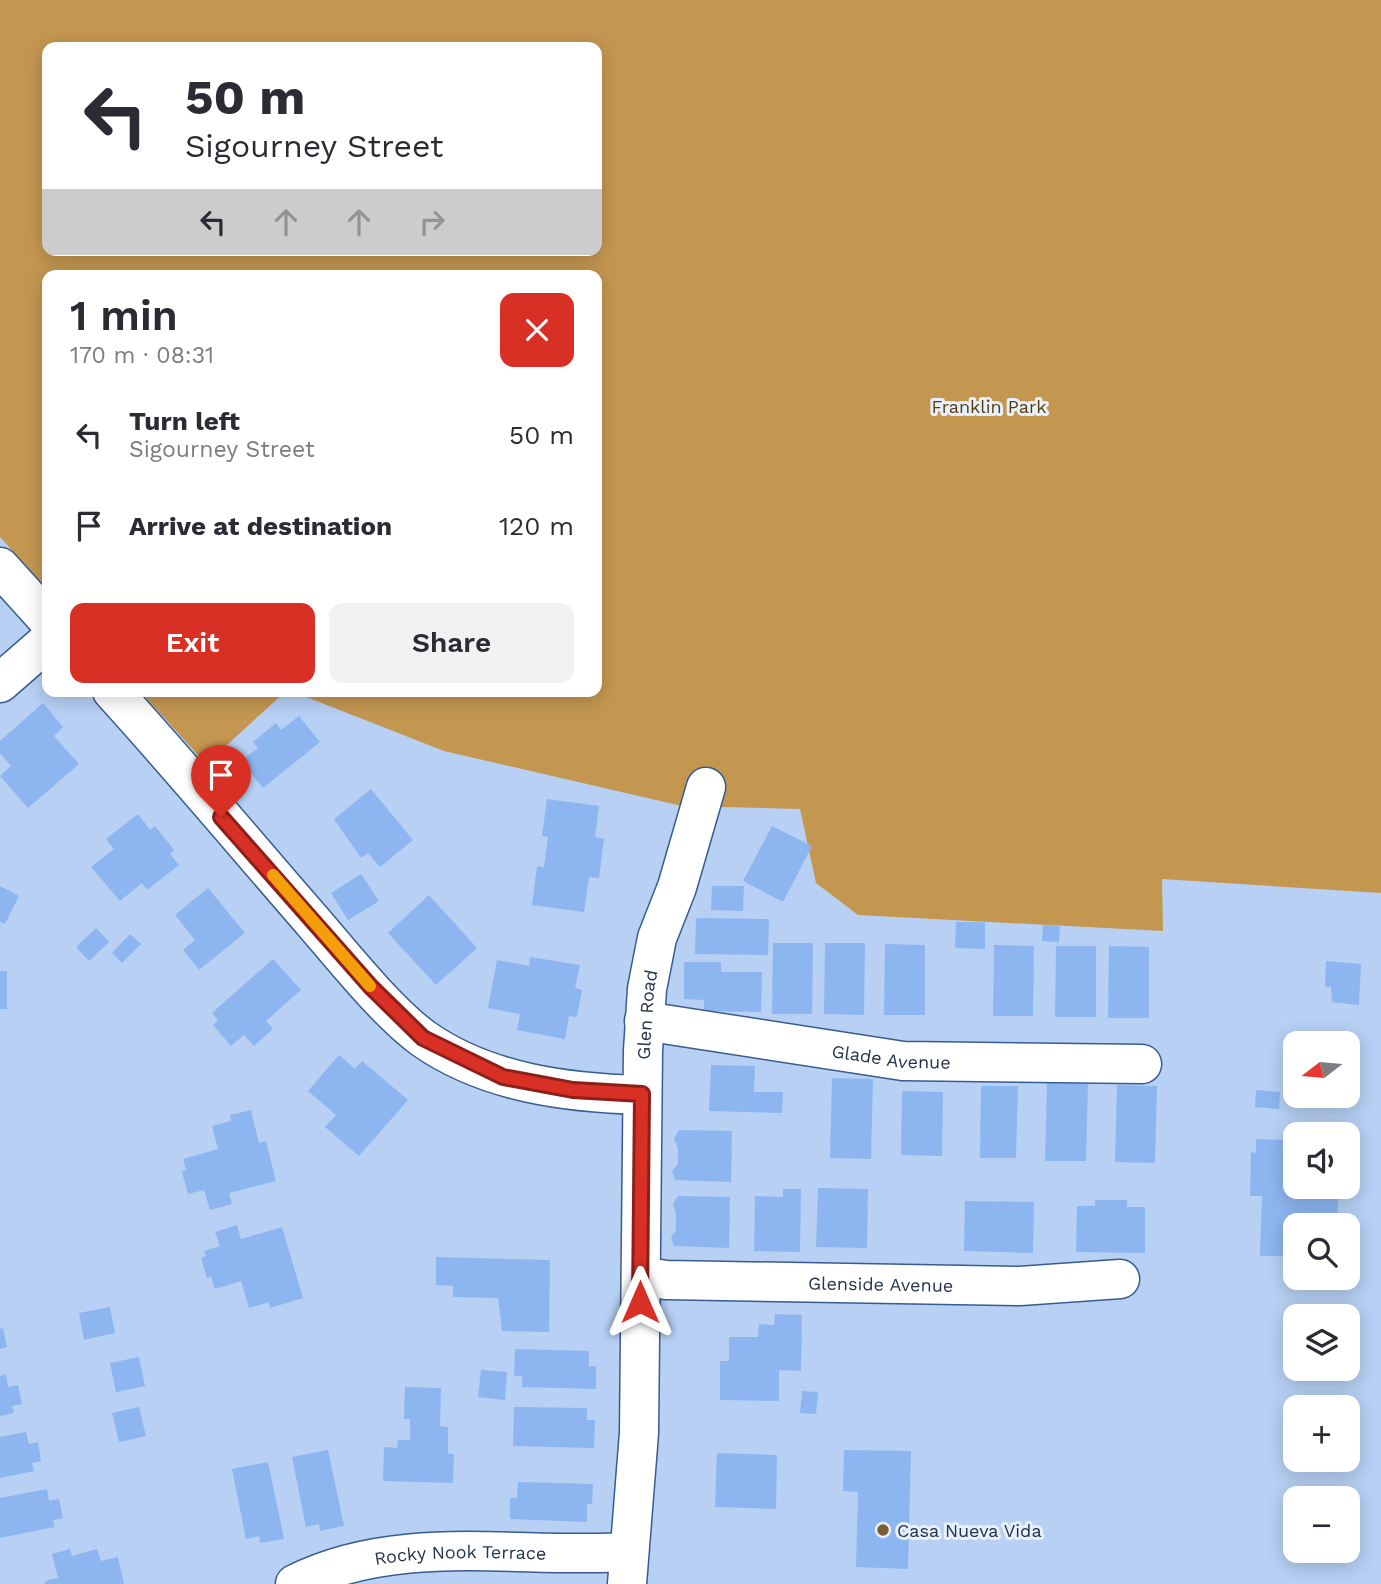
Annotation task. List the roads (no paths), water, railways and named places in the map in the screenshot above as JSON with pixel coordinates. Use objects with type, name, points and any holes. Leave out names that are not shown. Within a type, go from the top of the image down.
[{"type":"street","points":[[0,566],[42,613]]},
{"type":"street","points":[[0,683],[42,646]]},
{"type":"street","points":[[117,697],[371,987],[423,1038],[503,1077],[573,1090],[642,1094]]},
{"type":"street","name":"Glen Road","points":[[628,1568],[639,1433],[644,1021],[657,938],[677,887],[706,787]]},
{"type":"street","name":"Glade Avenue","points":[[644,1021],[903,1061],[1142,1065]]},
{"type":"street","name":"Glenside Avenue","points":[[641,1276],[666,1280],[1020,1286],[1119,1279]]},
{"type":"street","name":"Rocky Nook Terrace","points":[[295,1584],[310,1576],[362,1562],[441,1551],[589,1555],[628,1568]]},
{"type":"place","name":"Casa Nueva Vida","points":[[883,1530]]},
{"type":"park label","name":"Franklin Park","points":[[989,406]]}]
